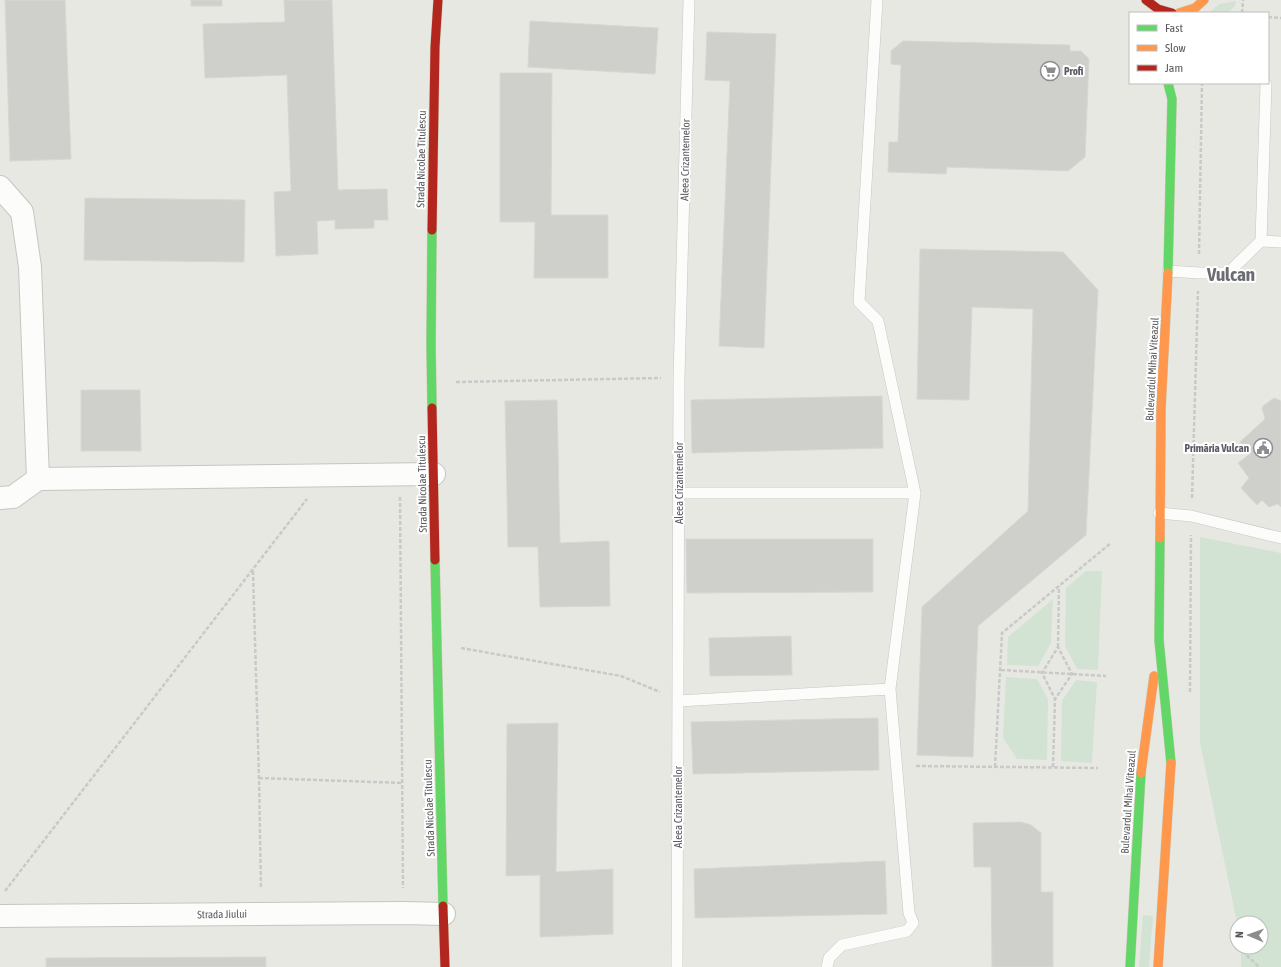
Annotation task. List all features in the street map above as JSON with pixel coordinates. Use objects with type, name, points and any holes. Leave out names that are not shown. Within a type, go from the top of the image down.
[{"type":"main road","name":"Strada Nicolae Titulescu","points":[[438,0],[435,47],[432,195],[432,383],[445,967]]},
{"type":"main road","points":[[1147,2],[1151,12]]},
{"type":"main road","points":[[1147,2],[1161,11],[1166,12]]},
{"type":"main road","points":[[1183,12],[1191,10],[1203,2]]},
{"type":"main road","points":[[1199,12],[1203,2]]},
{"type":"main road","name":"Bulevardul Mihai Viteazul","points":[[1158,967],[1163,917],[1171,768],[1159,640],[1162,408],[1168,271],[1172,99],[1168,84]]},
{"type":"main road","name":"Bulevardul Mihai Viteazul","points":[[1172,99],[1178,84]]},
{"type":"main road","name":"Bulevardul Mihai Viteazul","points":[[1130,967],[1141,768],[1159,640]]},
{"type":"street","points":[[0,187],[22,212],[29,259],[38,479]]},
{"type":"street","points":[[0,498],[13,497],[38,479],[434,474]]},
{"type":"street","name":"Strada Jiului","points":[[0,916],[444,914]]},
{"type":"lane","name":"Aleea Crizantemelor","points":[[677,967],[679,378],[689,0]]},
{"type":"lane","points":[[827,967],[829,958],[842,945],[907,930],[912,923],[909,913],[890,689],[915,493],[878,322],[859,302],[877,0]]},
{"type":"lane","points":[[1168,271],[1228,273],[1261,241],[1266,84]]},
{"type":"lane","points":[[1261,241],[1281,242]]},
{"type":"lane","points":[[679,493],[915,493]]},
{"type":"lane","points":[[1160,514],[1191,516],[1281,538]]},
{"type":"lane","points":[[678,700],[890,689]]},
{"type":"path","points":[[1242,12],[1243,0]]},
{"type":"path","points":[[1269,17],[1281,18]]},
{"type":"path","points":[[432,383],[679,378]]},
{"type":"path","points":[[400,474],[404,913]]},
{"type":"path","points":[[5,891],[326,475]]},
{"type":"path","points":[[995,767],[1002,633],[1111,543]]},
{"type":"path","points":[[253,570],[262,914]]},
{"type":"path","points":[[1059,586],[1058,646],[1072,674]]},
{"type":"path","points":[[437,644],[621,676],[678,700]]},
{"type":"path","points":[[1042,673],[1058,646]]},
{"type":"path","points":[[1001,670],[1106,676]]},
{"type":"path","points":[[1042,673],[1055,699],[1053,768]]},
{"type":"path","points":[[1055,699],[1072,674]]},
{"type":"path","points":[[897,766],[1098,768]]},
{"type":"path","points":[[259,778],[403,783]]},
{"type":"path","points":[[1246,955],[1259,967]]},
{"type":"green space","points":[[1236,1],[1235,6],[1229,12],[1210,12],[1219,4]]},
{"type":"green space","points":[[1200,537],[1281,553],[1281,967],[1241,967],[1241,955],[1269,955],[1269,915],[1235,915],[1200,743]]},
{"type":"green space","points":[[1086,571],[1102,571],[1098,670],[1077,669],[1065,646],[1066,588]]},
{"type":"green space","points":[[1053,599],[1051,643],[1038,666],[1007,665],[1008,637]]},
{"type":"green space","points":[[1006,677],[1037,679],[1048,699],[1047,760],[1017,759],[1003,738]]},
{"type":"green space","points":[[1076,680],[1097,682],[1092,763],[1061,761],[1062,701]]},
{"type":"green space","points":[[1143,915],[1153,916],[1149,967],[1139,967]]},
{"type":"building","points":[[5,0],[65,0],[71,159],[10,161]]},
{"type":"building","points":[[191,0],[222,0],[222,6],[191,6]]},
{"type":"building","points":[[284,0],[332,0],[338,190],[387,189],[388,220],[374,220],[374,228],[335,229],[335,220],[317,221],[318,254],[276,256],[274,192],[291,191],[287,75],[205,78],[203,24],[285,22]]},
{"type":"building","points":[[530,21],[658,28],[655,74],[528,67]]},
{"type":"building","points":[[707,32],[776,34],[764,348],[719,346],[730,81],[705,80]]},
{"type":"building","points":[[903,41],[1070,45],[1070,51],[1081,51],[1089,59],[1085,157],[1068,171],[947,167],[946,174],[888,172],[889,142],[898,142],[901,65],[891,64],[891,51]]},
{"type":"building","points":[[500,73],[552,73],[551,215],[608,215],[608,278],[534,278],[535,222],[500,222]]},
{"type":"building","points":[[85,198],[245,200],[244,262],[84,260]]},
{"type":"building","points":[[920,249],[1063,252],[1098,290],[1086,535],[978,626],[973,757],[917,755],[922,607],[1028,511],[1033,309],[972,307],[969,400],[917,399]]},
{"type":"building","points":[[81,390],[140,390],[141,451],[81,451]]},
{"type":"building","points":[[882,396],[883,448],[692,453],[691,400]]},
{"type":"building","name":"Primăria Vulcan","points":[[1274,398],[1281,401],[1281,507],[1278,504],[1269,507],[1262,500],[1257,505],[1241,488],[1249,478],[1238,463],[1250,454],[1240,442],[1264,420],[1265,417],[1262,409],[1263,406]]},
{"type":"building","points":[[557,400],[560,543],[609,541],[610,606],[540,607],[538,547],[508,547],[505,401]]},
{"type":"building","points":[[686,539],[873,539],[873,592],[687,593]]},
{"type":"building","points":[[791,636],[792,675],[710,676],[709,638]]},
{"type":"building","points":[[878,718],[879,770],[693,774],[691,722]]},
{"type":"building","points":[[558,723],[556,872],[613,869],[613,934],[540,937],[540,875],[506,876],[507,724]]},
{"type":"building","points":[[1021,822],[1031,825],[1041,833],[1041,892],[1053,892],[1053,967],[992,967],[991,867],[974,867],[973,823]]},
{"type":"building","points":[[885,861],[887,914],[695,918],[694,869]]},
{"type":"building","points":[[266,957],[266,967],[46,967],[46,958]]},
{"type":"traffic: fast","points":[[1168,84],[1172,99],[1168,273]]},
{"type":"traffic: fast","points":[[432,230],[432,408]]},
{"type":"traffic: fast","points":[[1160,538],[1159,640],[1171,763]]},
{"type":"traffic: fast","points":[[435,560],[443,906]]},
{"type":"traffic: fast","points":[[1130,967],[1141,773]]},
{"type":"traffic: slow","points":[[1182,12],[1195,8],[1204,0]]},
{"type":"traffic: slow","points":[[1160,538],[1161,408],[1168,273]]},
{"type":"traffic: slow","points":[[1141,773],[1154,676]]},
{"type":"traffic: slow","points":[[1158,967],[1171,763]]},
{"type":"traffic: jam","points":[[432,230],[435,47],[438,0]]},
{"type":"traffic: jam","points":[[1146,0],[1158,9],[1168,12]]},
{"type":"traffic: jam","points":[[432,408],[435,560]]},
{"type":"traffic: jam","points":[[443,906],[445,967]]},
{"type":"place","name":"Profi","points":[[1050,71]]},
{"type":"place","name":"Primăria Vulcan","points":[[1263,448]]},
{"type":"district","name":"Vulcan","points":[[1231,274]]}]
